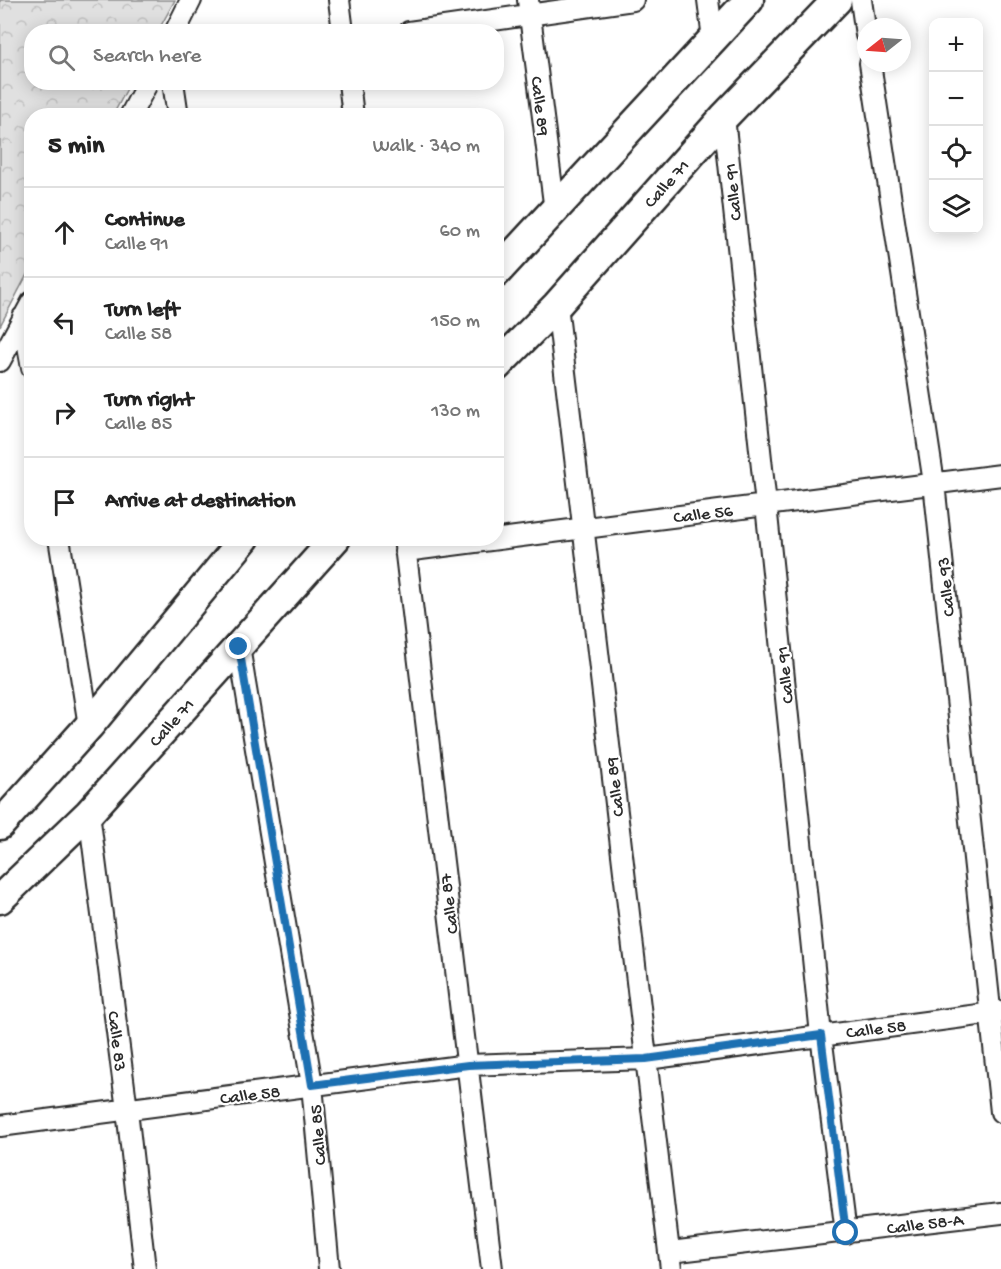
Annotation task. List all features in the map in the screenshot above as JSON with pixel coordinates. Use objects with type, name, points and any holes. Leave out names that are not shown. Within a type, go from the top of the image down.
[{"type":"main road","points":[[504,265],[749,0]]},
{"type":"main road","name":"Calle 71","points":[[504,360],[557,305],[724,117],[837,0]]},
{"type":"main road","points":[[0,825],[89,726],[238,546]]},
{"type":"main road","name":"Calle 71","points":[[0,899],[89,813],[329,546]]},
{"type":"street","points":[[179,24],[191,0]]},
{"type":"street","points":[[339,0],[341,24]]},
{"type":"street","points":[[447,24],[528,7],[633,0]]},
{"type":"street","points":[[708,0],[713,39]]},
{"type":"street","points":[[861,0],[864,18]]},
{"type":"street","name":"Calle 89","points":[[528,7],[555,212]]},
{"type":"street","name":"Calle 93","points":[[871,72],[934,483],[995,1013],[1001,1112]]},
{"type":"street","points":[[134,108],[144,90]]},
{"type":"street","points":[[174,90],[177,108]]},
{"type":"street","points":[[350,90],[352,108]]},
{"type":"street","name":"Calle 91","points":[[724,117],[821,1035],[846,1233]]},
{"type":"street","name":"Calle 89","points":[[557,305],[671,1261]]},
{"type":"street","points":[[0,361],[24,315]]},
{"type":"street","name":"Calle 56","points":[[504,536],[584,528],[1001,475]]},
{"type":"street","points":[[60,546],[89,726]]},
{"type":"street","name":"Calle 87","points":[[405,546],[492,1269]]},
{"type":"street","name":"Calle 85","points":[[239,647],[312,1085],[329,1269]]},
{"type":"street","name":"Calle 83","points":[[89,813],[145,1269]]},
{"type":"street","name":"Calle 58","points":[[0,1126],[468,1065],[646,1059],[995,1013]]},
{"type":"street","name":"Calle 58-A","points":[[671,1261],[846,1233],[1001,1213]]},
{"type":"green space","points":[[0,0],[175,0],[162,24],[24,24],[24,90],[126,90],[117,108],[24,108],[24,280],[0,326]]},
{"type":"route","points":[[239,647],[312,1085],[468,1065],[646,1059],[821,1035],[846,1233]]}]
